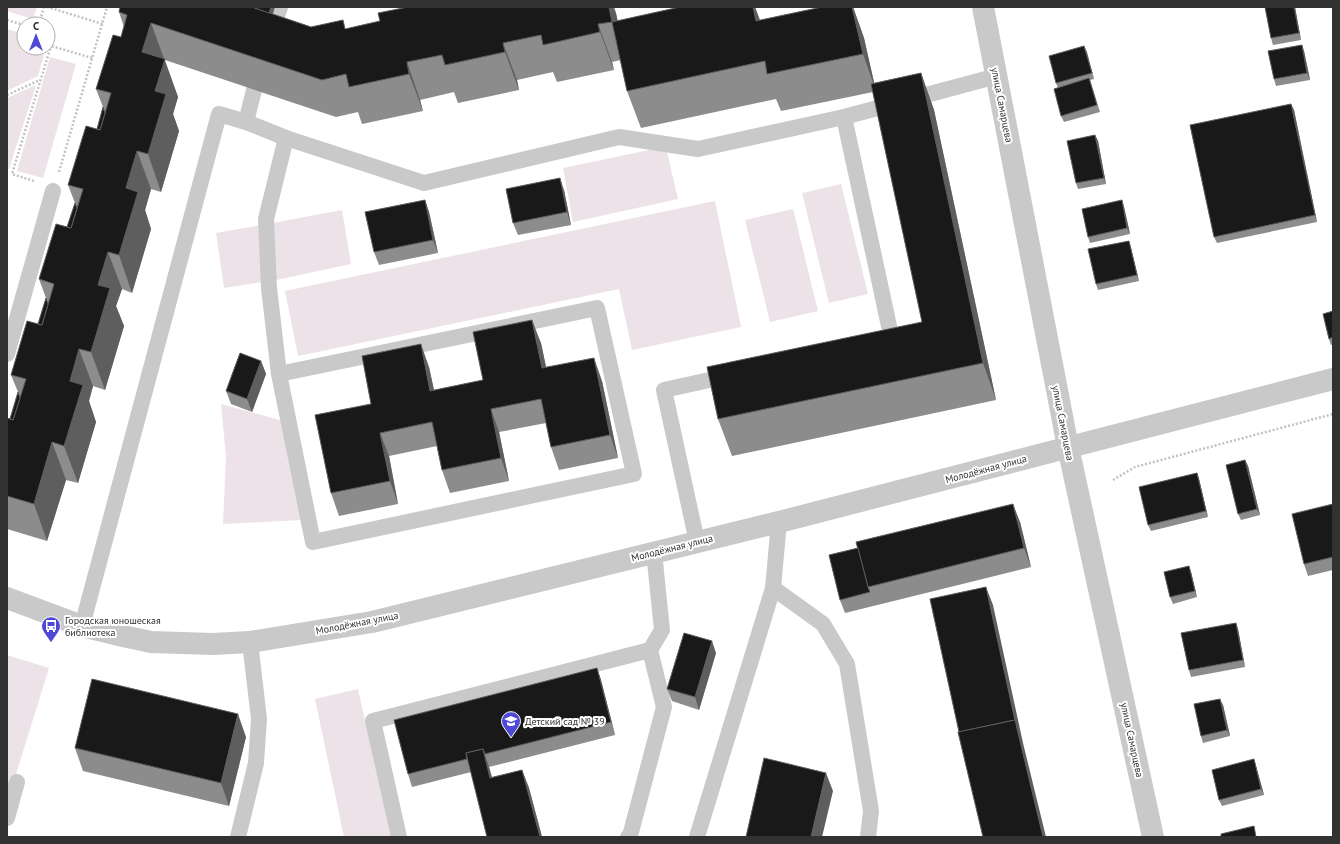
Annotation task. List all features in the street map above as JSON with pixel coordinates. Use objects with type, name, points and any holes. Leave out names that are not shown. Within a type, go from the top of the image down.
[{"type":"street","name":"улица Самарцева","points":[[983,7],[1068,447],[1153,837]]},
{"type":"street","name":"Молодёжная улица","points":[[7,598],[82,626],[151,642],[213,644],[250,642],[372,622],[780,522],[1333,379]]},
{"type":"lane","points":[[269,45],[280,7]]},
{"type":"lane","points":[[82,626],[219,114],[246,122],[286,138],[424,183],[619,137],[698,149],[844,117],[997,76]]},
{"type":"lane","points":[[246,122],[254,90]]},
{"type":"lane","points":[[844,117],[892,340],[870,345]]},
{"type":"lane","points":[[279,374],[596,308],[634,474],[313,542],[279,374],[269,288],[266,219],[286,138]]},
{"type":"lane","points":[[7,354],[54,189]]},
{"type":"lane","points":[[697,542],[664,390],[748,371]]},
{"type":"lane","points":[[697,837],[773,588],[780,522]]},
{"type":"lane","points":[[399,837],[373,721],[650,650],[662,630],[654,552]]},
{"type":"lane","points":[[773,588],[823,624],[848,664],[871,811],[868,837]]},
{"type":"lane","points":[[238,837],[256,763],[259,719],[250,642]]},
{"type":"lane","points":[[628,837],[630,836],[664,707],[650,650]]},
{"type":"lane","points":[[7,818],[17,782]]},
{"type":"path","points":[[46,7],[103,24]]},
{"type":"path","points":[[62,12],[63,7]]},
{"type":"path","points":[[46,56],[12,174],[54,189],[108,7]]},
{"type":"path","points":[[56,48],[92,58]]},
{"type":"path","points":[[7,95],[40,80]]},
{"type":"path","points":[[1113,480],[1135,467],[1333,414]]},
{"type":"shaded area","points":[[7,7],[37,7],[34,16],[23,16],[7,11]]},
{"type":"shaded area","points":[[7,29],[16,32],[16,56],[44,56],[38,76],[7,91]]},
{"type":"shaded area","points":[[50,57],[76,64],[43,178],[17,171]]},
{"type":"shaded area","points":[[36,85],[9,169],[7,168],[7,98]]},
{"type":"shaded area","points":[[654,149],[667,152],[678,199],[573,222],[563,168]]},
{"type":"shaded area","points":[[841,184],[868,294],[829,303],[802,193]]},
{"type":"shaded area","points":[[715,201],[741,327],[632,350],[619,289],[298,356],[285,291]]},
{"type":"shaded area","points":[[793,209],[818,311],[770,322],[745,220]]},
{"type":"shaded area","points":[[342,210],[351,264],[276,280],[273,223]]},
{"type":"shaded area","points":[[261,225],[262,282],[224,288],[216,233]]},
{"type":"shaded area","points":[[221,404],[284,421],[301,520],[223,524],[226,456]]},
{"type":"shaded area","points":[[7,655],[49,668],[7,803]]},
{"type":"shaded area","points":[[358,689],[391,837],[344,837],[315,699]]},
{"type":"building","points":[[120,7],[252,7],[311,27],[343,20],[345,29],[380,21],[378,13],[408,7],[609,7],[612,22],[598,24],[600,32],[543,45],[541,35],[503,43],[505,52],[445,65],[442,55],[407,62],[409,74],[349,87],[346,74],[322,80],[151,23],[142,52],[165,59],[155,91],[166,94],[148,154],[137,151],[126,188],[138,192],[119,255],[108,252],[98,285],[110,288],[91,352],[79,349],[70,381],[83,385],[64,446],[52,442],[34,504],[7,496],[7,418],[13,420],[26,379],[11,375],[27,321],[42,325],[54,284],[39,279],[56,224],[71,228],[83,189],[68,185],[86,126],[100,130],[111,93],[96,89],[113,35],[121,37],[127,15],[119,12]]},
{"type":"building","points":[[252,7],[271,7],[269,13]]},
{"type":"building","points":[[680,7],[753,7],[756,21],[822,7],[852,7],[863,54],[767,74],[765,61],[627,91],[612,22]]},
{"type":"building","points":[[1265,7],[1294,7],[1299,33],[1271,38]]},
{"type":"building","points":[[1302,45],[1307,73],[1274,79],[1268,51]]},
{"type":"building","points":[[1084,46],[1092,73],[1056,83],[1049,56]]},
{"type":"building","points":[[921,73],[983,363],[718,419],[707,367],[922,322],[871,84]]},
{"type":"building","points":[[1089,78],[1097,105],[1061,116],[1054,89]]},
{"type":"building","points":[[1291,104],[1315,215],[1214,237],[1190,125]]},
{"type":"building","points":[[103,107],[105,113],[100,130],[97,129]]},
{"type":"building","points":[[1095,135],[1104,178],[1076,183],[1067,141]]},
{"type":"building","points":[[560,178],[567,212],[513,223],[506,189]]},
{"type":"building","points":[[425,200],[433,240],[374,252],[365,212]]},
{"type":"building","points":[[1122,200],[1127,228],[1088,237],[1082,209]]},
{"type":"building","points":[[75,203],[77,208],[71,228],[67,227]]},
{"type":"building","points":[[1129,241],[1137,275],[1096,284],[1088,249]]},
{"type":"building","points":[[46,298],[48,304],[42,325],[38,324]]},
{"type":"building","points":[[1333,311],[1333,337],[1329,339],[1323,314]]},
{"type":"building","points":[[532,320],[542,368],[594,358],[610,435],[551,447],[541,399],[491,409],[501,458],[442,470],[432,422],[380,433],[390,481],[331,493],[315,415],[371,404],[362,356],[421,344],[430,391],[483,380],[473,332]]},
{"type":"building","points":[[240,353],[261,361],[247,399],[226,391]]},
{"type":"building","points":[[18,392],[20,398],[13,420],[10,419]]},
{"type":"building","points":[[1245,460],[1257,509],[1238,514],[1226,465]]},
{"type":"building","points":[[1197,473],[1206,511],[1148,525],[1139,487]]},
{"type":"building","points":[[1013,504],[1024,548],[868,587],[856,542]]},
{"type":"building","points":[[1333,504],[1333,557],[1304,564],[1292,514]]},
{"type":"building","points":[[858,548],[870,592],[840,600],[829,555]]},
{"type":"building","points":[[1189,566],[1195,591],[1170,597],[1164,572]]},
{"type":"building","points":[[986,587],[1015,720],[959,732],[930,599]]},
{"type":"building","points":[[1236,623],[1243,660],[1189,670],[1181,633]]},
{"type":"building","points":[[684,633],[712,641],[695,697],[667,689]]},
{"type":"building","points":[[597,668],[611,722],[485,754],[483,749],[466,753],[467,759],[408,774],[394,720]]},
{"type":"building","points":[[92,679],[238,714],[221,783],[75,748]]},
{"type":"building","points":[[1220,699],[1227,730],[1201,736],[1194,704]]},
{"type":"building","points":[[1015,720],[1043,837],[983,837],[958,732]]},
{"type":"building","points":[[483,749],[490,778],[522,770],[540,837],[487,837],[466,753]]},
{"type":"building","points":[[764,758],[826,773],[811,837],[746,837]]},
{"type":"building","points":[[1254,759],[1261,789],[1219,800],[1212,770]]},
{"type":"building","points":[[1254,826],[1256,837],[1221,837],[1221,834]]},
{"type":"place","name":"Городская юношеская библиотека","points":[[51,643]]},
{"type":"place","name":"Детский сад № 39","points":[[511,738]]}]
